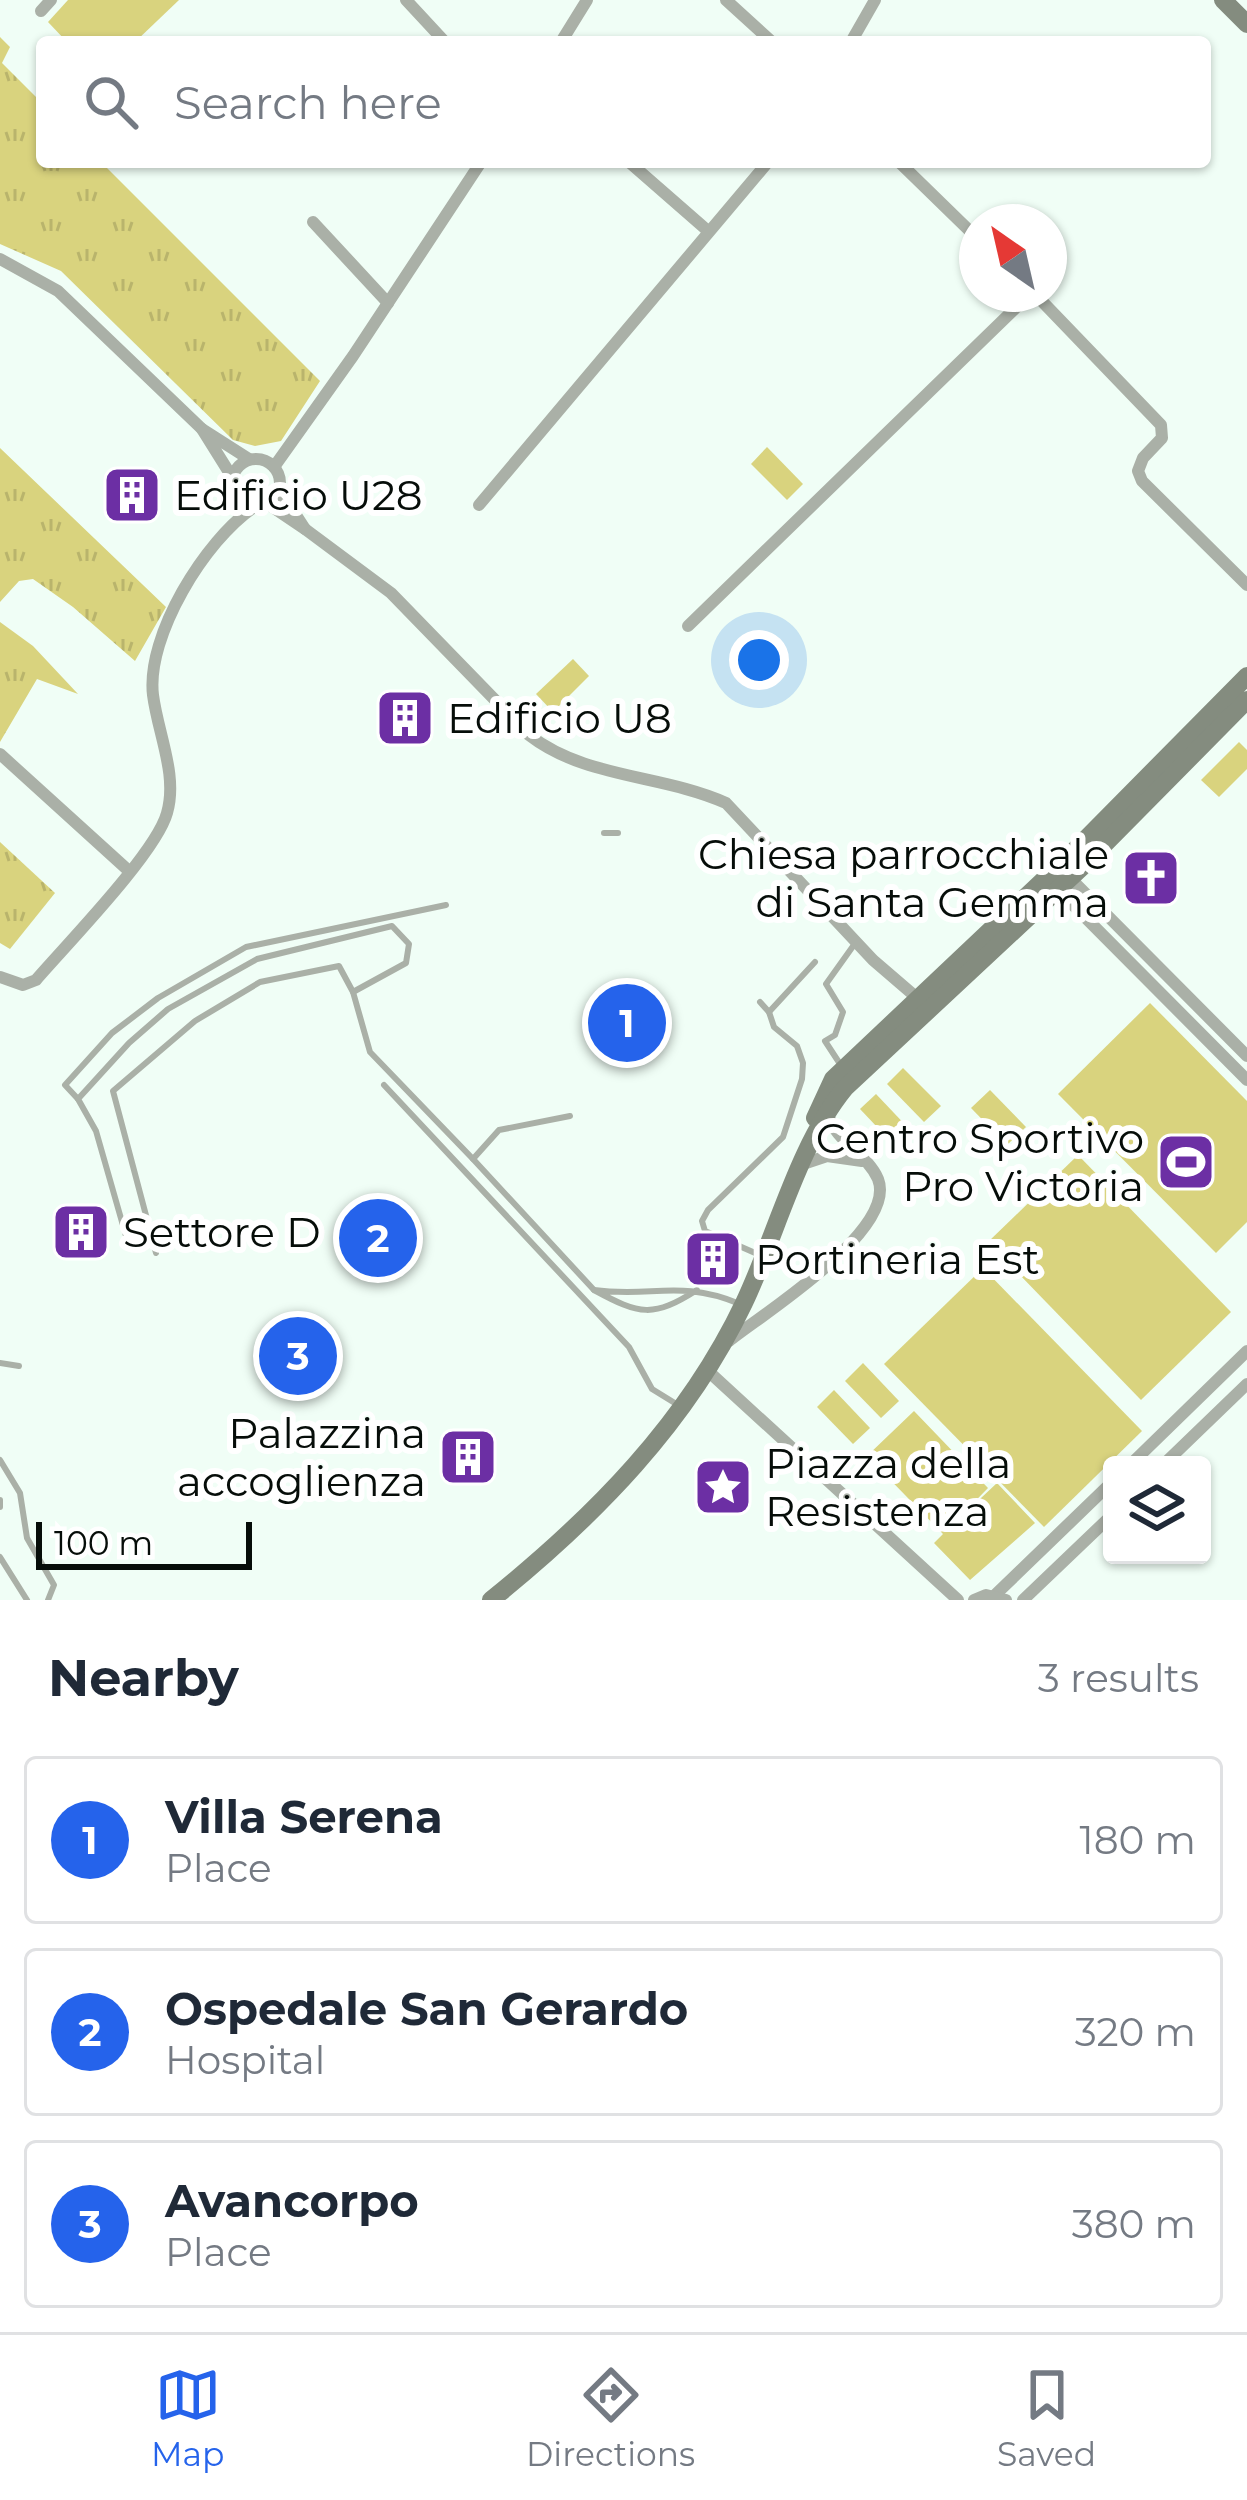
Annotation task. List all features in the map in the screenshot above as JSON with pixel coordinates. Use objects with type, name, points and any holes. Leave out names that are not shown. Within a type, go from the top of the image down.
[{"type":"street","points":[[406,0],[439,36]]},
{"type":"street","points":[[565,36],[587,0]]},
{"type":"street","points":[[726,0],[765,36]]},
{"type":"street","points":[[854,36],[875,0]]},
{"type":"street","points":[[1222,0],[1247,24]]},
{"type":"street","points":[[305,530],[279,489],[274,467],[477,168]]},
{"type":"street","points":[[636,168],[708,231]]},
{"type":"street","points":[[479,505],[763,168]]},
{"type":"street","points":[[905,168],[959,220]]},
{"type":"street","points":[[313,222],[388,303]]},
{"type":"street","points":[[0,259],[58,291],[202,429],[249,459],[274,467]]},
{"type":"street","points":[[688,626],[1013,312]]},
{"type":"street","points":[[1050,312],[1161,425],[1162,438],[1143,458],[1138,471],[1142,481],[1247,585]]},
{"type":"street","points":[[202,429],[232,477],[238,499],[305,530],[391,592],[529,735],[551,752],[605,771],[700,791],[726,803],[856,942],[923,1003]]},
{"type":"street","points":[[232,477],[249,459]]},
{"type":"street","points":[[0,977],[23,985],[36,980],[150,846],[167,814],[171,789],[151,675],[156,649],[181,597],[216,544],[279,489]]},
{"type":"street","points":[[803,1163],[824,1094],[844,1069],[923,1003],[1239,707],[1247,676]]},
{"type":"street","points":[[0,754],[129,871]]},
{"type":"street","points":[[1058,878],[1247,1056]]},
{"type":"street","points":[[1058,878],[1247,1081]]},
{"type":"street","points":[[491,1600],[604,1501],[708,1371],[747,1298],[828,1113],[923,1003]]},
{"type":"street","points":[[723,1346],[779,1307],[875,1215],[880,1188],[868,1164],[839,1135],[828,1113]]},
{"type":"street","points":[[803,1163],[836,1155],[868,1164]]},
{"type":"street","points":[[747,1298],[779,1307]]},
{"type":"street","points":[[1139,1456],[1247,1351]]},
{"type":"street","points":[[708,1371],[958,1600]]},
{"type":"street","points":[[1172,1456],[1247,1384]]},
{"type":"street","points":[[974,1600],[1001,1597],[1103,1492]]},
{"type":"street","points":[[1023,1600],[1103,1523]]},
{"type":"lane","points":[[604,833],[618,833]]},
{"type":"lane","points":[[128,1243],[96,1131],[65,1085],[112,1033],[158,998],[246,946],[446,905]]},
{"type":"lane","points":[[78,1099],[129,1042],[168,1009],[257,959],[392,926],[410,944],[406,964],[353,992]]},
{"type":"lane","points":[[844,1069],[825,1041],[835,1035],[843,1012],[826,984],[856,942]]},
{"type":"lane","points":[[769,1012],[815,962]]},
{"type":"lane","points":[[156,1253],[113,1091],[195,1022],[260,982],[339,967],[353,992],[370,1052],[594,1290],[620,1304],[651,1312],[667,1310],[697,1290]]},
{"type":"lane","points":[[760,1002],[774,1027],[797,1046],[802,1079],[783,1137],[702,1221],[705,1231],[765,1257]]},
{"type":"lane","points":[[384,1085],[629,1347],[652,1389],[682,1406]]},
{"type":"lane","points":[[472,1159],[499,1130],[570,1116]]},
{"type":"lane","points":[[594,1290],[676,1288],[747,1298]]},
{"type":"lane","points":[[0,1363],[19,1366]]},
{"type":"lane","points":[[0,1460],[20,1493],[27,1538],[54,1585],[48,1600]]},
{"type":"lane","points":[[0,1557],[27,1600]]},
{"type":"green space","points":[[68,0],[179,0],[141,36],[61,36],[48,22]]},
{"type":"green space","points":[[0,37],[10,47],[2,63],[36,97],[36,168],[107,168],[320,381],[281,441],[255,446],[233,440],[61,271],[0,244]]},
{"type":"green space","points":[[767,447],[803,484],[787,500],[751,464]]},
{"type":"green space","points":[[0,448],[166,607],[135,661],[33,579],[19,581],[0,602]]},
{"type":"green space","points":[[0,622],[33,646],[78,694],[37,679],[0,742]]},
{"type":"green space","points":[[573,659],[589,676],[553,712],[536,694]]},
{"type":"green space","points":[[1239,742],[1247,750],[1247,769],[1219,797],[1201,780]]},
{"type":"green space","points":[[0,842],[55,893],[10,949],[0,943]]},
{"type":"green space","name":"Centro Sportivo Pro Victoria","points":[[1150,1003],[1247,1101],[1247,1222],[1216,1253],[1058,1094]]},
{"type":"green space","points":[[903,1068],[941,1106],[924,1122],[887,1084]]},
{"type":"green space","points":[[990,1090],[1026,1127],[1007,1145],[971,1108]]},
{"type":"green space","points":[[876,1094],[912,1132],[896,1147],[860,1109]]},
{"type":"green space","points":[[1078,1155],[1231,1312],[1141,1400],[988,1242]]},
{"type":"green space","points":[[983,1268],[1142,1431],[1116,1456],[1103,1456],[1103,1469],[1044,1527],[884,1364]]},
{"type":"green space","points":[[863,1363],[899,1401],[881,1418],[845,1381]]},
{"type":"green space","points":[[834,1390],[870,1428],[853,1444],[817,1407]]},
{"type":"green space","points":[[914,1411],[988,1488],[949,1528],[997,1483],[1035,1523],[970,1580],[934,1543],[943,1534],[867,1456]]},
{"type":"place","name":"Edificio U28","points":[[132,495]]},
{"type":"place","name":"Edificio U8","points":[[405,718]]},
{"type":"place","name":"Chiesa parrocchiale di Santa Gemma","points":[[1151,878]]},
{"type":"place","name":"Villa Serena","points":[[627,1023]]},
{"type":"place","name":"Centro Sportivo Pro Victoria","points":[[1186,1162]]},
{"type":"place","name":"Settore D","points":[[81,1232]]},
{"type":"place","name":"Ospedale San Gerardo","points":[[378,1238]]},
{"type":"place","name":"Portineria Est","points":[[713,1259]]},
{"type":"place","name":"Avancorpo","points":[[298,1356]]},
{"type":"place","name":"Palazzina accoglienza","points":[[468,1457]]},
{"type":"place","name":"Piazza della Resistenza","points":[[723,1487]]}]
